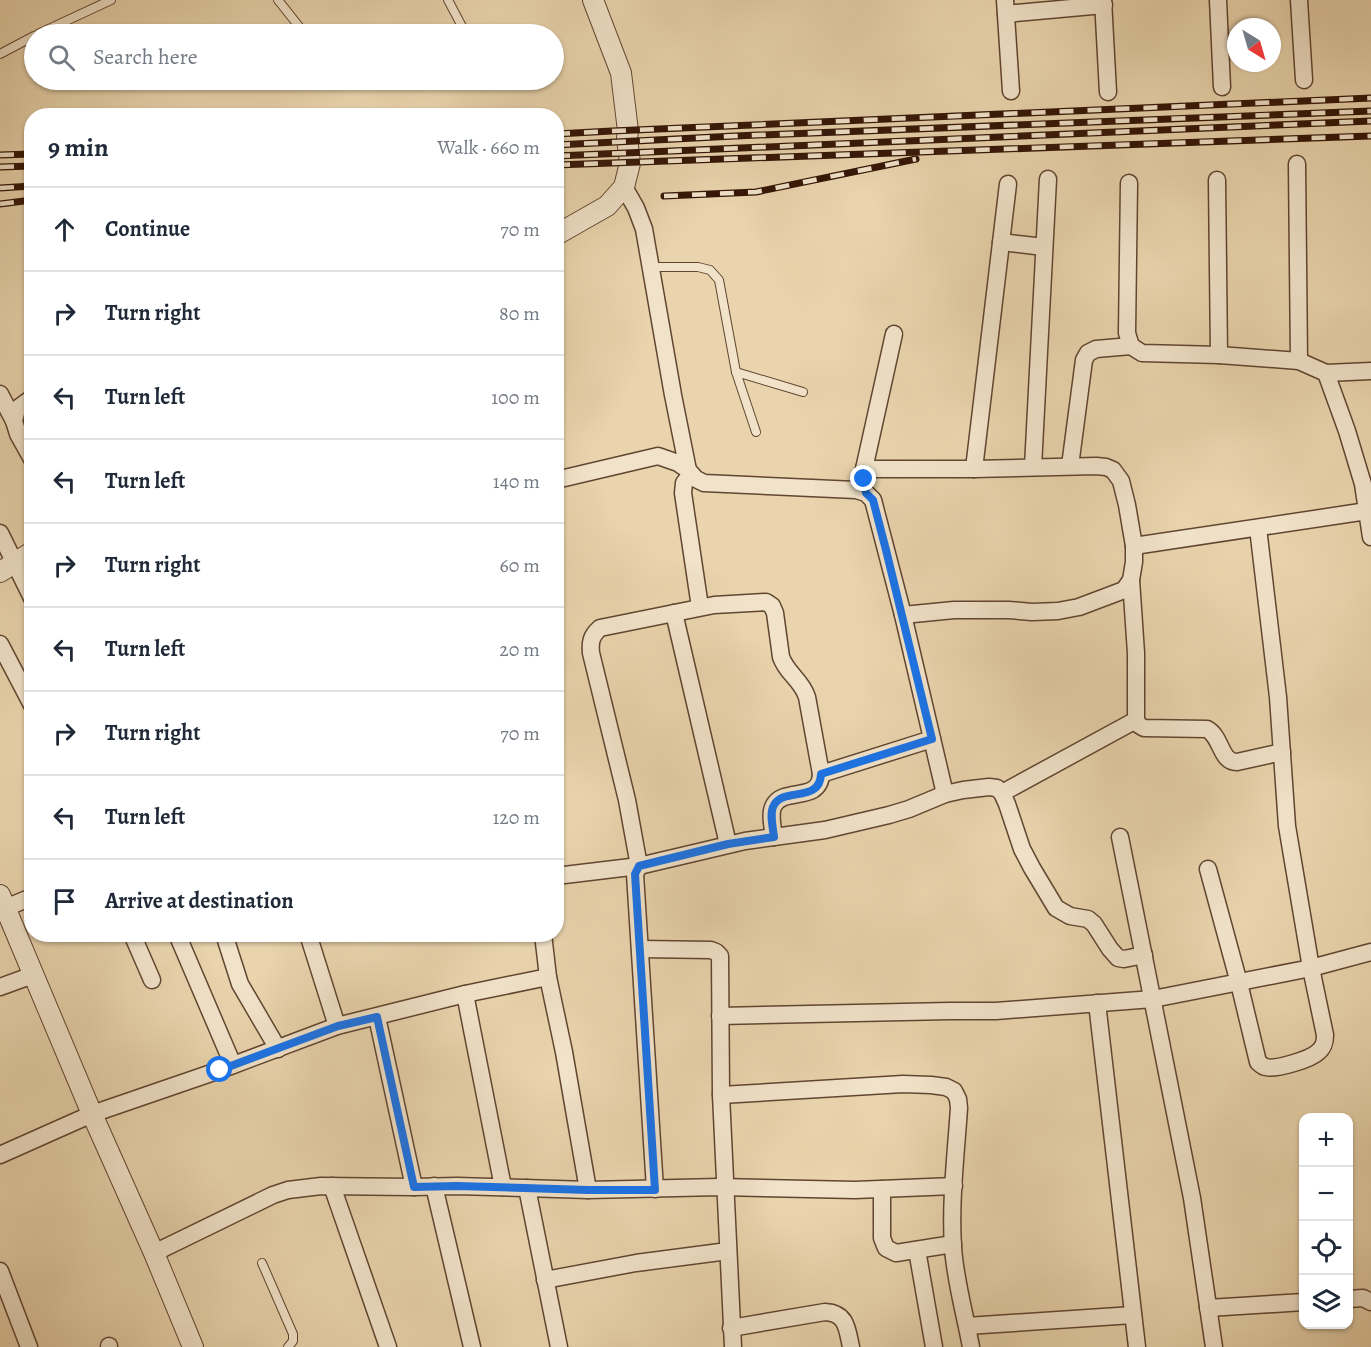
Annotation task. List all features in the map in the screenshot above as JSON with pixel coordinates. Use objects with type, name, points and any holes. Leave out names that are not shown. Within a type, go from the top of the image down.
[{"type":"street","points":[[564,230],[607,206],[624,187],[630,163],[621,73],[593,0]]},
{"type":"street","points":[[1218,0],[1222,87]]},
{"type":"street","points":[[1299,0],[1304,80]]},
{"type":"street","points":[[1011,91],[1005,7],[1104,3],[1108,92]]},
{"type":"street","points":[[1297,164],[1299,361]]},
{"type":"street","points":[[1033,467],[1048,179]]},
{"type":"street","points":[[1217,180],[1219,355]]},
{"type":"street","points":[[1130,183],[1127,333],[1131,346]]},
{"type":"street","points":[[974,469],[1008,184]]},
{"type":"street","points":[[624,187],[636,208],[644,229],[689,472],[683,493],[700,607]]},
{"type":"street","points":[[1001,242],[1044,246]]},
{"type":"street","points":[[866,493],[864,469],[894,334]]},
{"type":"street","points":[[1070,466],[1084,360],[1088,353],[1096,349],[1131,346],[1142,353],[1219,355],[1299,361],[1326,373],[1371,371]]},
{"type":"street","points":[[1326,373],[1345,423],[1360,473],[1371,537]]},
{"type":"street","points":[[0,394],[24,445]]},
{"type":"street","points":[[14,421],[17,409],[24,404]]},
{"type":"street","points":[[564,478],[658,456],[678,463],[704,483],[856,490],[866,493],[873,500],[945,794]]},
{"type":"street","points":[[864,469],[1096,466],[1113,470],[1121,481],[1134,546],[1131,580],[1138,725],[1144,728],[1207,729],[1213,733],[1231,762],[1282,752]]},
{"type":"street","points":[[1134,546],[1367,511]]},
{"type":"street","points":[[1208,869],[1258,1062],[1265,1067],[1275,1067],[1310,1058],[1324,1044],[1326,1035],[1311,968],[1287,826],[1278,697],[1258,528]]},
{"type":"street","points":[[0,533],[24,580]]},
{"type":"street","points":[[903,615],[954,610],[1058,611],[1109,597],[1124,590],[1131,580]]},
{"type":"street","points":[[655,1190],[635,874],[639,866],[627,800],[591,653],[591,640],[594,633],[600,628],[700,607],[765,602],[772,606],[781,657],[788,670],[800,681],[807,697],[821,774],[816,788],[780,799],[774,804],[772,812],[774,837]]},
{"type":"street","points":[[674,613],[728,844]]},
{"type":"street","points":[[0,644],[24,690]]},
{"type":"street","points":[[1002,793],[1136,720]]},
{"type":"street","points":[[821,774],[932,739]]},
{"type":"street","points":[[564,875],[639,866],[728,844],[825,830],[889,815],[945,794],[963,790],[997,788],[1008,804],[1022,849],[1056,908],[1070,916],[1088,919],[1118,958],[1144,955]]},
{"type":"street","points":[[1120,837],[1192,1198],[1214,1347]]},
{"type":"street","points":[[24,898],[3,901],[193,1347]]},
{"type":"street","points":[[135,942],[152,980]]},
{"type":"street","points":[[180,942],[233,1065]]},
{"type":"street","points":[[227,942],[240,984],[278,1048]]},
{"type":"street","points":[[311,942],[338,1026]]},
{"type":"street","points":[[544,942],[548,976],[588,1190]]},
{"type":"street","points":[[640,949],[716,951],[720,956],[721,1095],[733,1347]]},
{"type":"street","points":[[720,1016],[996,1011],[1153,999],[1311,968],[1371,952]]},
{"type":"street","points":[[0,987],[33,975]]},
{"type":"street","points":[[0,1155],[92,1114],[338,1026],[548,976]]},
{"type":"street","points":[[465,994],[503,1187]]},
{"type":"street","points":[[1097,1004],[1137,1347]]},
{"type":"street","points":[[377,1017],[414,1187]]},
{"type":"street","points":[[721,1095],[903,1084],[946,1087],[954,1091],[959,1108],[954,1185],[954,1261],[971,1347]]},
{"type":"street","points":[[154,1253],[273,1195],[300,1188],[434,1186],[655,1190],[725,1187],[855,1190],[954,1185]]},
{"type":"street","points":[[332,1186],[388,1347]]},
{"type":"street","points":[[434,1186],[472,1347]]},
{"type":"street","points":[[527,1188],[559,1347]]},
{"type":"street","points":[[882,1189],[882,1238],[886,1248],[896,1253],[953,1244]]},
{"type":"street","points":[[917,1250],[934,1347]]},
{"type":"street","points":[[545,1280],[636,1263],[728,1251]]},
{"type":"street","points":[[0,1271],[29,1347]]},
{"type":"street","points":[[1353,1299],[1364,1298],[1371,1302]]},
{"type":"street","points":[[1208,1308],[1299,1302]]},
{"type":"street","points":[[731,1328],[825,1312],[834,1313],[843,1319],[851,1347]]},
{"type":"street","points":[[967,1326],[1133,1315]]},
{"type":"lane","points":[[60,24],[111,0]]},
{"type":"lane","points":[[278,0],[297,24]]},
{"type":"lane","points":[[448,0],[461,24]]},
{"type":"lane","points":[[0,54],[24,41]]},
{"type":"lane","points":[[651,267],[698,267],[710,270],[719,280],[736,372],[756,432]]},
{"type":"lane","points":[[736,372],[803,392]]},
{"type":"lane","points":[[262,1263],[293,1334],[293,1341],[288,1347]]},
{"type":"railway","points":[[564,134],[1371,98]]},
{"type":"railway","points":[[564,145],[1371,111]]},
{"type":"railway","points":[[564,156],[1371,121]]},
{"type":"railway","points":[[564,165],[1371,136]]},
{"type":"railway","points":[[0,155],[24,154]]},
{"type":"railway","points":[[664,196],[756,192],[916,159]]},
{"type":"railway","points":[[0,167],[24,166]]},
{"type":"railway","points":[[0,188],[24,186]]},
{"type":"railway","points":[[0,204],[24,201]]},
{"type":"route","points":[[220,1070],[338,1026],[377,1017],[414,1187],[655,1190],[635,874],[639,866],[728,844],[774,837],[772,812],[774,804],[780,799],[816,788],[821,774],[932,739],[873,500],[866,493],[864,479]]}]
